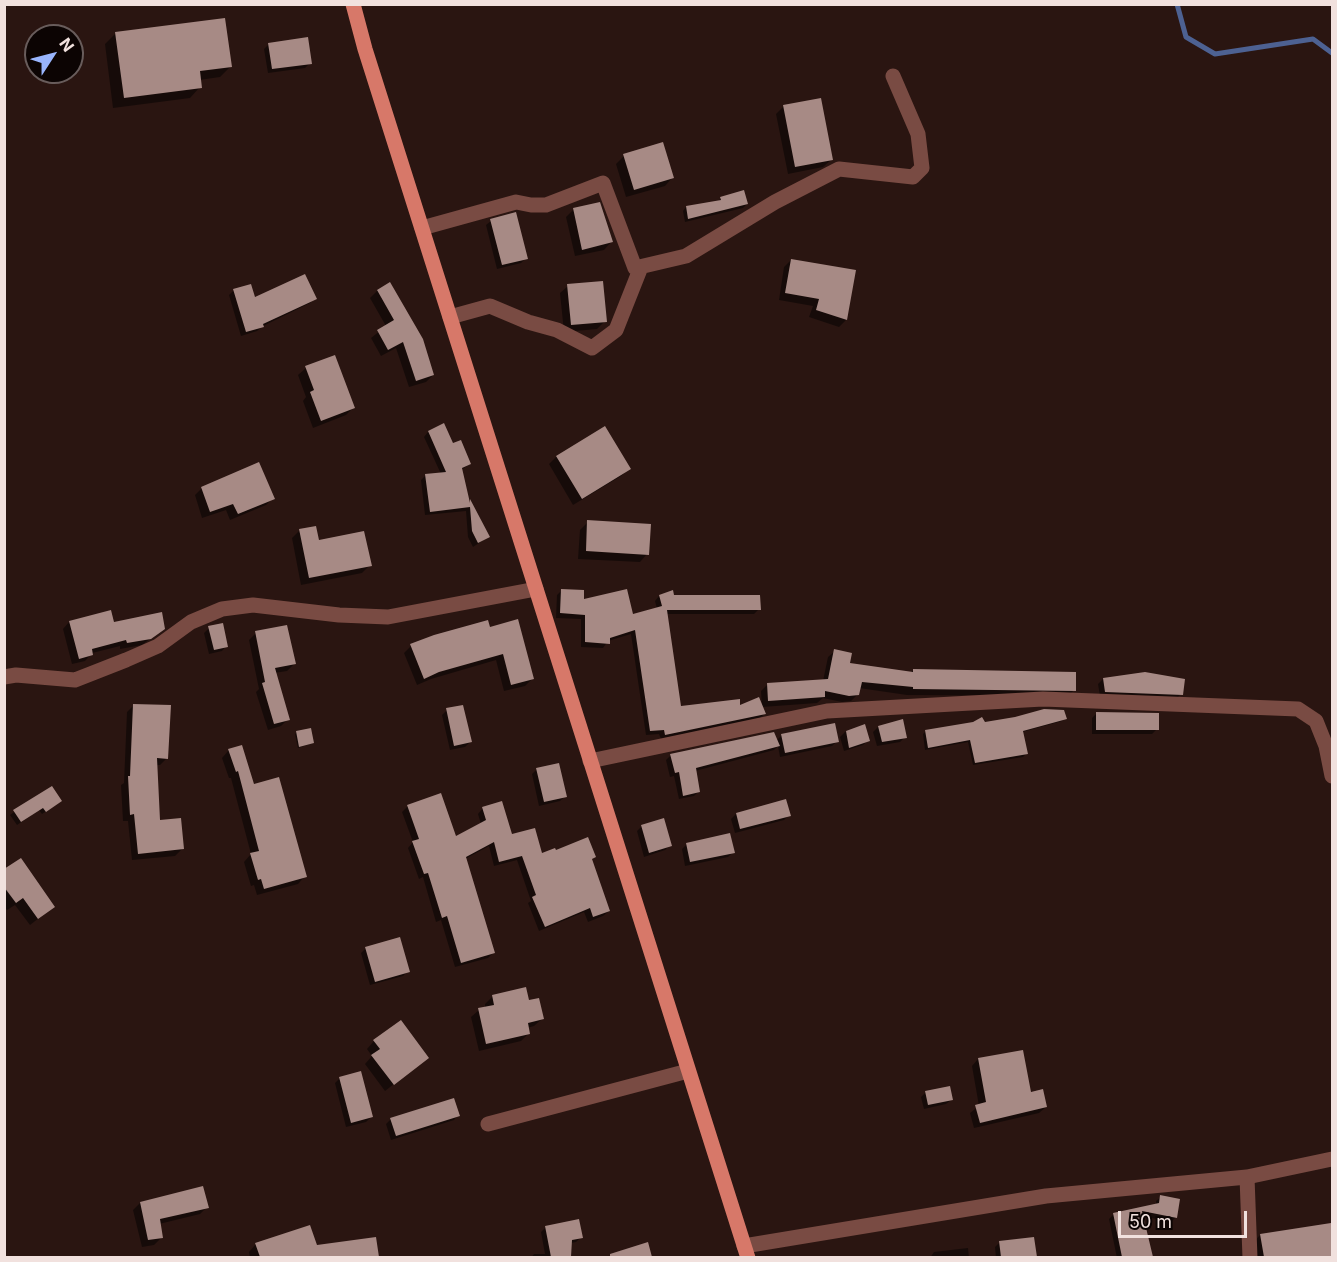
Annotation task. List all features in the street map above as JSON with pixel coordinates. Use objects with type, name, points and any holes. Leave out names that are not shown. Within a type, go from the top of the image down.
[{"type":"main road","points":[[353,4],[746,1252]]},
{"type":"street","points":[[422,228],[516,202],[546,205],[603,183],[634,268],[686,256],[775,202],[838,168],[913,177],[922,168],[918,134],[893,76]]},
{"type":"street","points":[[450,317],[490,306],[528,322],[557,330],[592,348],[616,330],[641,267]]},
{"type":"street","points":[[4,676],[75,680],[158,646],[191,621],[222,609],[253,605],[339,615],[388,617],[536,589]]},
{"type":"street","points":[[590,761],[827,711],[1043,699],[1298,709],[1316,721],[1326,746],[1332,776]]},
{"type":"street","points":[[488,1124],[688,1071]]},
{"type":"street","points":[[746,1252],[1046,1196],[1247,1177],[1332,1159]]},
{"type":"street","points":[[1247,1177],[1250,1257]]},
{"type":"building","points":[[225,18],[232,67],[200,71],[202,88],[124,98],[115,32]]},
{"type":"building","points":[[308,37],[312,64],[272,69],[268,43]]},
{"type":"building","points":[[821,98],[833,160],[795,167],[783,105]]},
{"type":"building","points":[[663,142],[674,178],[634,190],[623,154]]},
{"type":"building","points":[[744,190],[748,204],[688,219],[686,206],[721,200],[720,197]]},
{"type":"building","points":[[600,202],[613,242],[582,250],[573,208]]},
{"type":"building","points":[[516,212],[528,259],[502,265],[490,219]]},
{"type":"building","points":[[791,259],[856,270],[847,320],[816,310],[819,299],[785,293]]},
{"type":"building","points":[[305,274],[317,299],[263,324],[264,327],[246,332],[233,289],[251,284],[255,297]]},
{"type":"building","points":[[603,281],[607,322],[571,325],[567,284]]},
{"type":"building","points":[[390,282],[423,339],[434,375],[416,381],[403,342],[388,350],[377,330],[394,320],[377,290]]},
{"type":"building","points":[[335,355],[355,408],[321,421],[310,392],[314,390],[305,366]]},
{"type":"building","points":[[444,423],[453,443],[461,440],[471,464],[462,468],[470,503],[470,499],[490,537],[478,543],[472,531],[470,507],[430,512],[425,474],[446,472],[428,431]]},
{"type":"building","points":[[605,426],[631,469],[582,499],[556,456]]},
{"type":"building","points":[[259,462],[275,499],[238,514],[233,504],[210,512],[201,487]]},
{"type":"building","points":[[587,520],[651,524],[649,555],[586,551]]},
{"type":"building","points":[[316,526],[319,540],[364,531],[372,566],[309,578],[299,529]]},
{"type":"building","points":[[561,589],[584,590],[584,599],[627,589],[633,614],[662,606],[659,595],[673,590],[674,595],[760,595],[761,610],[667,610],[681,706],[740,699],[740,705],[759,697],[766,714],[665,735],[664,730],[650,731],[635,630],[610,638],[610,644],[585,642],[585,615],[560,613]]},
{"type":"building","points":[[111,610],[114,622],[162,612],[165,629],[151,639],[127,643],[126,640],[92,649],[93,655],[79,659],[69,621]]},
{"type":"building","points":[[518,619],[534,679],[511,685],[503,654],[439,672],[424,679],[410,644],[488,620],[490,627]]},
{"type":"building","points":[[223,623],[228,647],[214,650],[208,626]]},
{"type":"building","points":[[287,625],[296,664],[275,668],[290,720],[274,724],[262,683],[265,682],[255,631]]},
{"type":"building","points":[[834,649],[852,653],[850,663],[913,672],[913,669],[1076,672],[1076,691],[913,689],[913,687],[862,682],[859,695],[849,696],[825,691],[825,697],[768,701],[767,683],[828,679]]},
{"type":"building","points":[[1145,672],[1185,679],[1183,695],[1105,692],[1103,678]]},
{"type":"building","points":[[133,704],[171,705],[168,759],[157,758],[160,820],[181,818],[184,849],[138,854],[134,814],[130,815],[128,776],[130,776]]},
{"type":"building","points":[[463,705],[472,742],[454,746],[446,708]]},
{"type":"building","points":[[1044,709],[1064,710],[1067,719],[1023,731],[1028,754],[975,763],[970,740],[928,748],[925,730],[973,722],[982,717],[985,722]]},
{"type":"building","points":[[1096,712],[1159,713],[1159,730],[1096,730]]},
{"type":"building","points":[[903,719],[907,738],[882,742],[878,726]]},
{"type":"building","points":[[835,723],[839,742],[785,753],[781,734]]},
{"type":"building","points":[[865,724],[870,741],[849,748],[846,731]]},
{"type":"building","points":[[311,728],[314,743],[299,747],[296,731]]},
{"type":"building","points":[[774,732],[780,746],[696,768],[700,792],[683,796],[679,772],[675,773],[670,754]]},
{"type":"building","points":[[242,745],[254,784],[279,777],[307,877],[264,889],[261,879],[258,880],[250,853],[259,851],[238,771],[236,772],[228,749]]},
{"type":"building","points":[[559,763],[567,797],[544,802],[536,768]]},
{"type":"building","points":[[52,786],[62,801],[46,812],[43,808],[21,822],[13,810]]},
{"type":"building","points":[[441,793],[456,836],[486,820],[482,807],[502,801],[512,834],[535,828],[542,853],[588,837],[596,857],[592,859],[610,911],[593,917],[590,908],[545,927],[532,897],[536,895],[522,856],[499,862],[494,842],[466,857],[495,953],[461,963],[447,916],[442,918],[428,873],[424,874],[412,841],[419,839],[407,805]]},
{"type":"building","points":[[786,799],[791,816],[740,829],[736,813]]},
{"type":"building","points":[[664,818],[672,846],[649,853],[641,825]]},
{"type":"building","points":[[730,833],[735,853],[690,862],[686,843]]},
{"type":"building","points":[[21,858],[55,907],[38,919],[23,898],[16,903],[4,887],[4,869]]},
{"type":"building","points":[[400,937],[410,972],[375,982],[365,947]]},
{"type":"building","points":[[526,987],[529,1000],[539,998],[544,1019],[528,1023],[530,1034],[486,1044],[478,1008],[494,1005],[492,995]]},
{"type":"building","points":[[401,1020],[429,1058],[394,1085],[371,1055],[380,1049],[373,1040]]},
{"type":"building","points":[[1023,1050],[1031,1092],[1043,1089],[1047,1107],[980,1123],[975,1105],[986,1102],[978,1058]]},
{"type":"building","points":[[361,1071],[373,1117],[351,1123],[339,1077]]},
{"type":"building","points":[[950,1086],[953,1100],[928,1105],[925,1091]]},
{"type":"building","points":[[454,1098],[460,1116],[396,1136],[390,1118]]},
{"type":"building","points":[[203,1186],[209,1208],[160,1219],[163,1238],[148,1240],[140,1202]]},
{"type":"building","points":[[1160,1195],[1180,1199],[1177,1218],[1142,1211],[1153,1257],[1122,1257],[1113,1213],[1159,1203]]},
{"type":"building","points":[[579,1219],[583,1238],[572,1240],[571,1257],[551,1257],[545,1226]]},
{"type":"building","points":[[1331,1223],[1332,1257],[1264,1257],[1260,1234]]},
{"type":"building","points":[[310,1225],[317,1245],[376,1237],[379,1257],[260,1257],[255,1243]]},
{"type":"building","points":[[1034,1237],[1037,1257],[1001,1257],[999,1241]]},
{"type":"building","points":[[648,1242],[652,1257],[610,1257],[610,1254]]},
{"type":"waterway","points":[[1177,4],[1186,37],[1215,54],[1313,39],[1332,53]]}]
